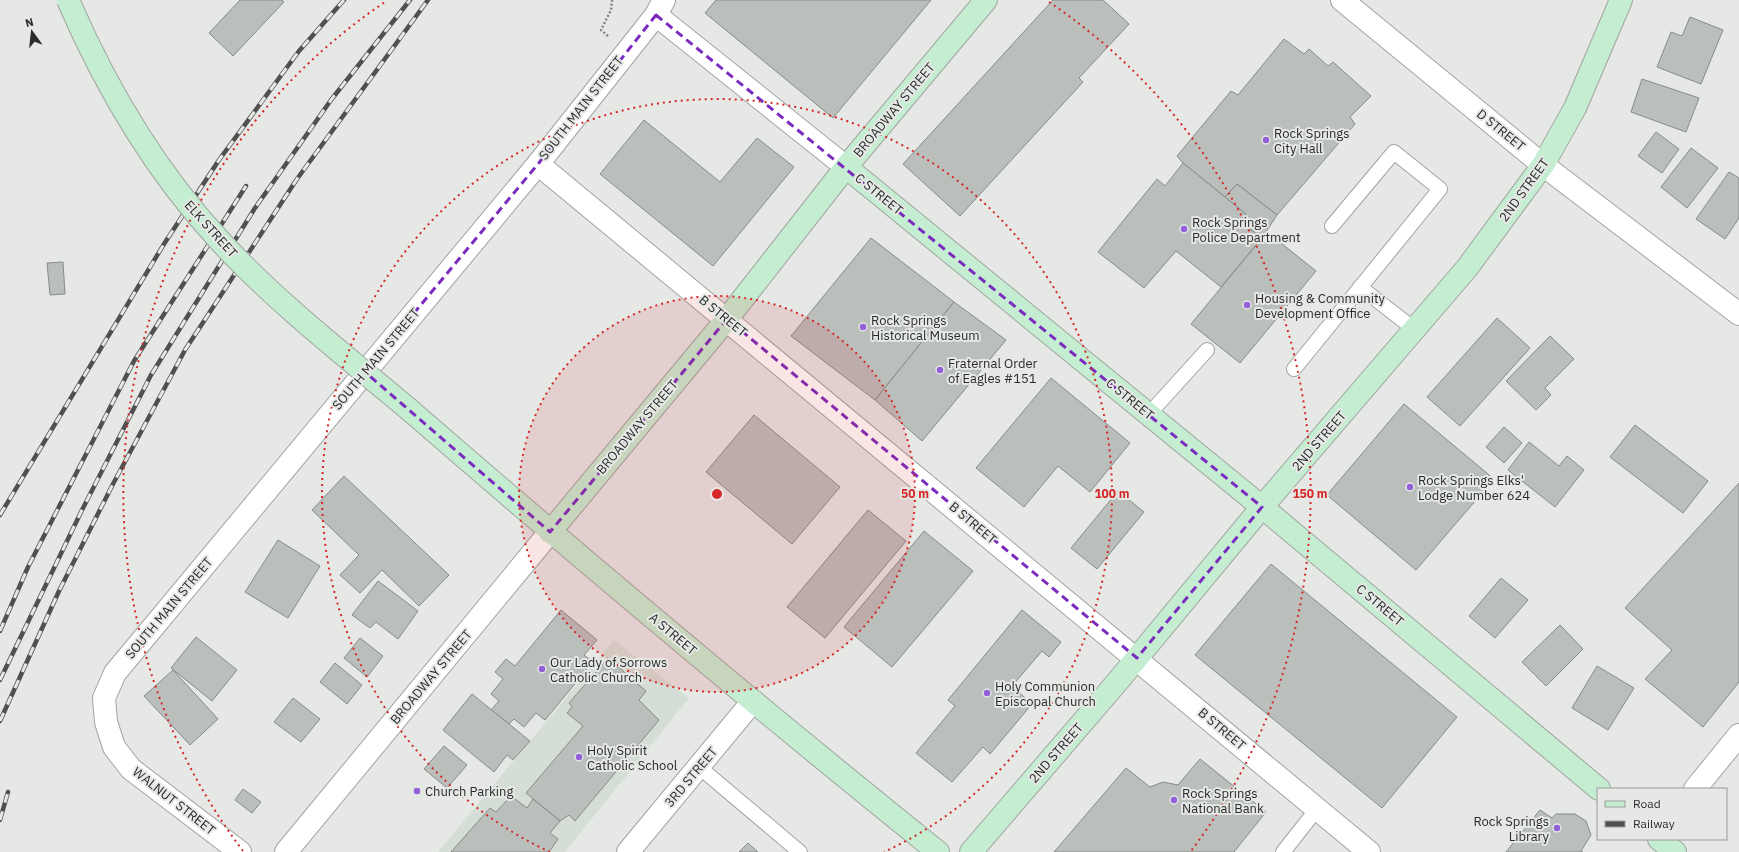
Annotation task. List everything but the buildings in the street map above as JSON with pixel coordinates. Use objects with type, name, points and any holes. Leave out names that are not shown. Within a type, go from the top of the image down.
[{"type":"street","name":"ELK STREET","points":[[68,0],[83,35],[134,129],[177,191],[220,241],[271,292],[412,412]]},
{"type":"street","name":"BROADWAY STREET","points":[[286,852],[727,319],[846,167],[986,0]]},
{"type":"street","name":"D STREET","points":[[1342,0],[1544,165],[1739,314]]},
{"type":"street","name":"2ND STREET","points":[[971,852],[1137,658],[1262,507],[1467,268],[1544,165],[1575,108],[1621,0]]},
{"type":"street","name":"SOUTH MAIN STREET","points":[[106,722],[104,698],[115,673],[538,164],[660,7]]},
{"type":"street","name":"C STREET","points":[[660,7],[846,167],[1262,507],[1598,788]]},
{"type":"street","name":"B STREET","points":[[538,164],[1137,658],[1369,852]]},
{"type":"street","name":"A STREET","points":[[412,412],[550,532],[753,701],[938,852]]},
{"type":"street","name":"3RD STREET","points":[[628,852],[753,701]]},
{"type":"street","name":"WALNUT STREET","points":[[106,722],[114,748],[131,769],[240,852]]},
{"type":"street","points":[[1696,788],[1739,735]]},
{"type":"street","points":[[1660,840],[1675,852]]},
{"type":"lane","points":[[1294,369],[1440,189],[1394,152],[1332,226]]},
{"type":"lane","points":[[1360,287],[1414,329]]},
{"type":"lane","points":[[1149,414],[1207,350]]},
{"type":"lane","points":[[699,767],[800,852]]},
{"type":"lane","points":[[1283,852],[1317,809]]},
{"type":"path","points":[[612,0],[611,10],[601,30],[627,50]]},
{"type":"highlighted area","points":[[656,15],[1262,507],[1137,658],[727,319],[550,532],[365,372],[538,164]]},
{"type":"shaded area","name":"Holy Spirit Catholic School","points":[[614,640],[689,698],[565,852],[438,852]]},
{"type":"railway","points":[[0,515],[164,244],[219,160],[299,51],[344,0]]},
{"type":"railway","points":[[0,680],[82,510],[151,375],[255,208],[331,100],[410,0]]},
{"type":"railway","points":[[0,721],[59,591],[113,484],[185,350],[297,179],[428,0]]},
{"type":"railway","points":[[0,631],[28,567],[134,361],[246,186]]},
{"type":"railway","points":[[0,820],[8,792]]},
{"type":"place","name":"Rock Springs City Hall","points":[[1266,140]]},
{"type":"place","name":"Rock Springs Police Department","points":[[1184,229]]},
{"type":"place","name":"Housing & Community Development Office","points":[[1247,305]]},
{"type":"place","name":"Rock Springs Historical Museum","points":[[863,327]]},
{"type":"place","name":"Fraternal Order of Eagles #151","points":[[940,370]]},
{"type":"place","name":"Rock Springs Elks' Lodge Number 624","points":[[1410,487]]},
{"type":"place","name":"Our Lady of Sorrows Catholic Church","points":[[542,669]]},
{"type":"place","name":"Holy Communion Episcopal Church","points":[[987,693]]},
{"type":"place","name":"Holy Spirit Catholic School","points":[[579,757]]},
{"type":"place","name":"Church Parking","points":[[417,791]]},
{"type":"place","name":"Rock Springs National Bank","points":[[1174,800]]},
{"type":"place","name":"Rock Springs Library","points":[[1557,828]]}]
